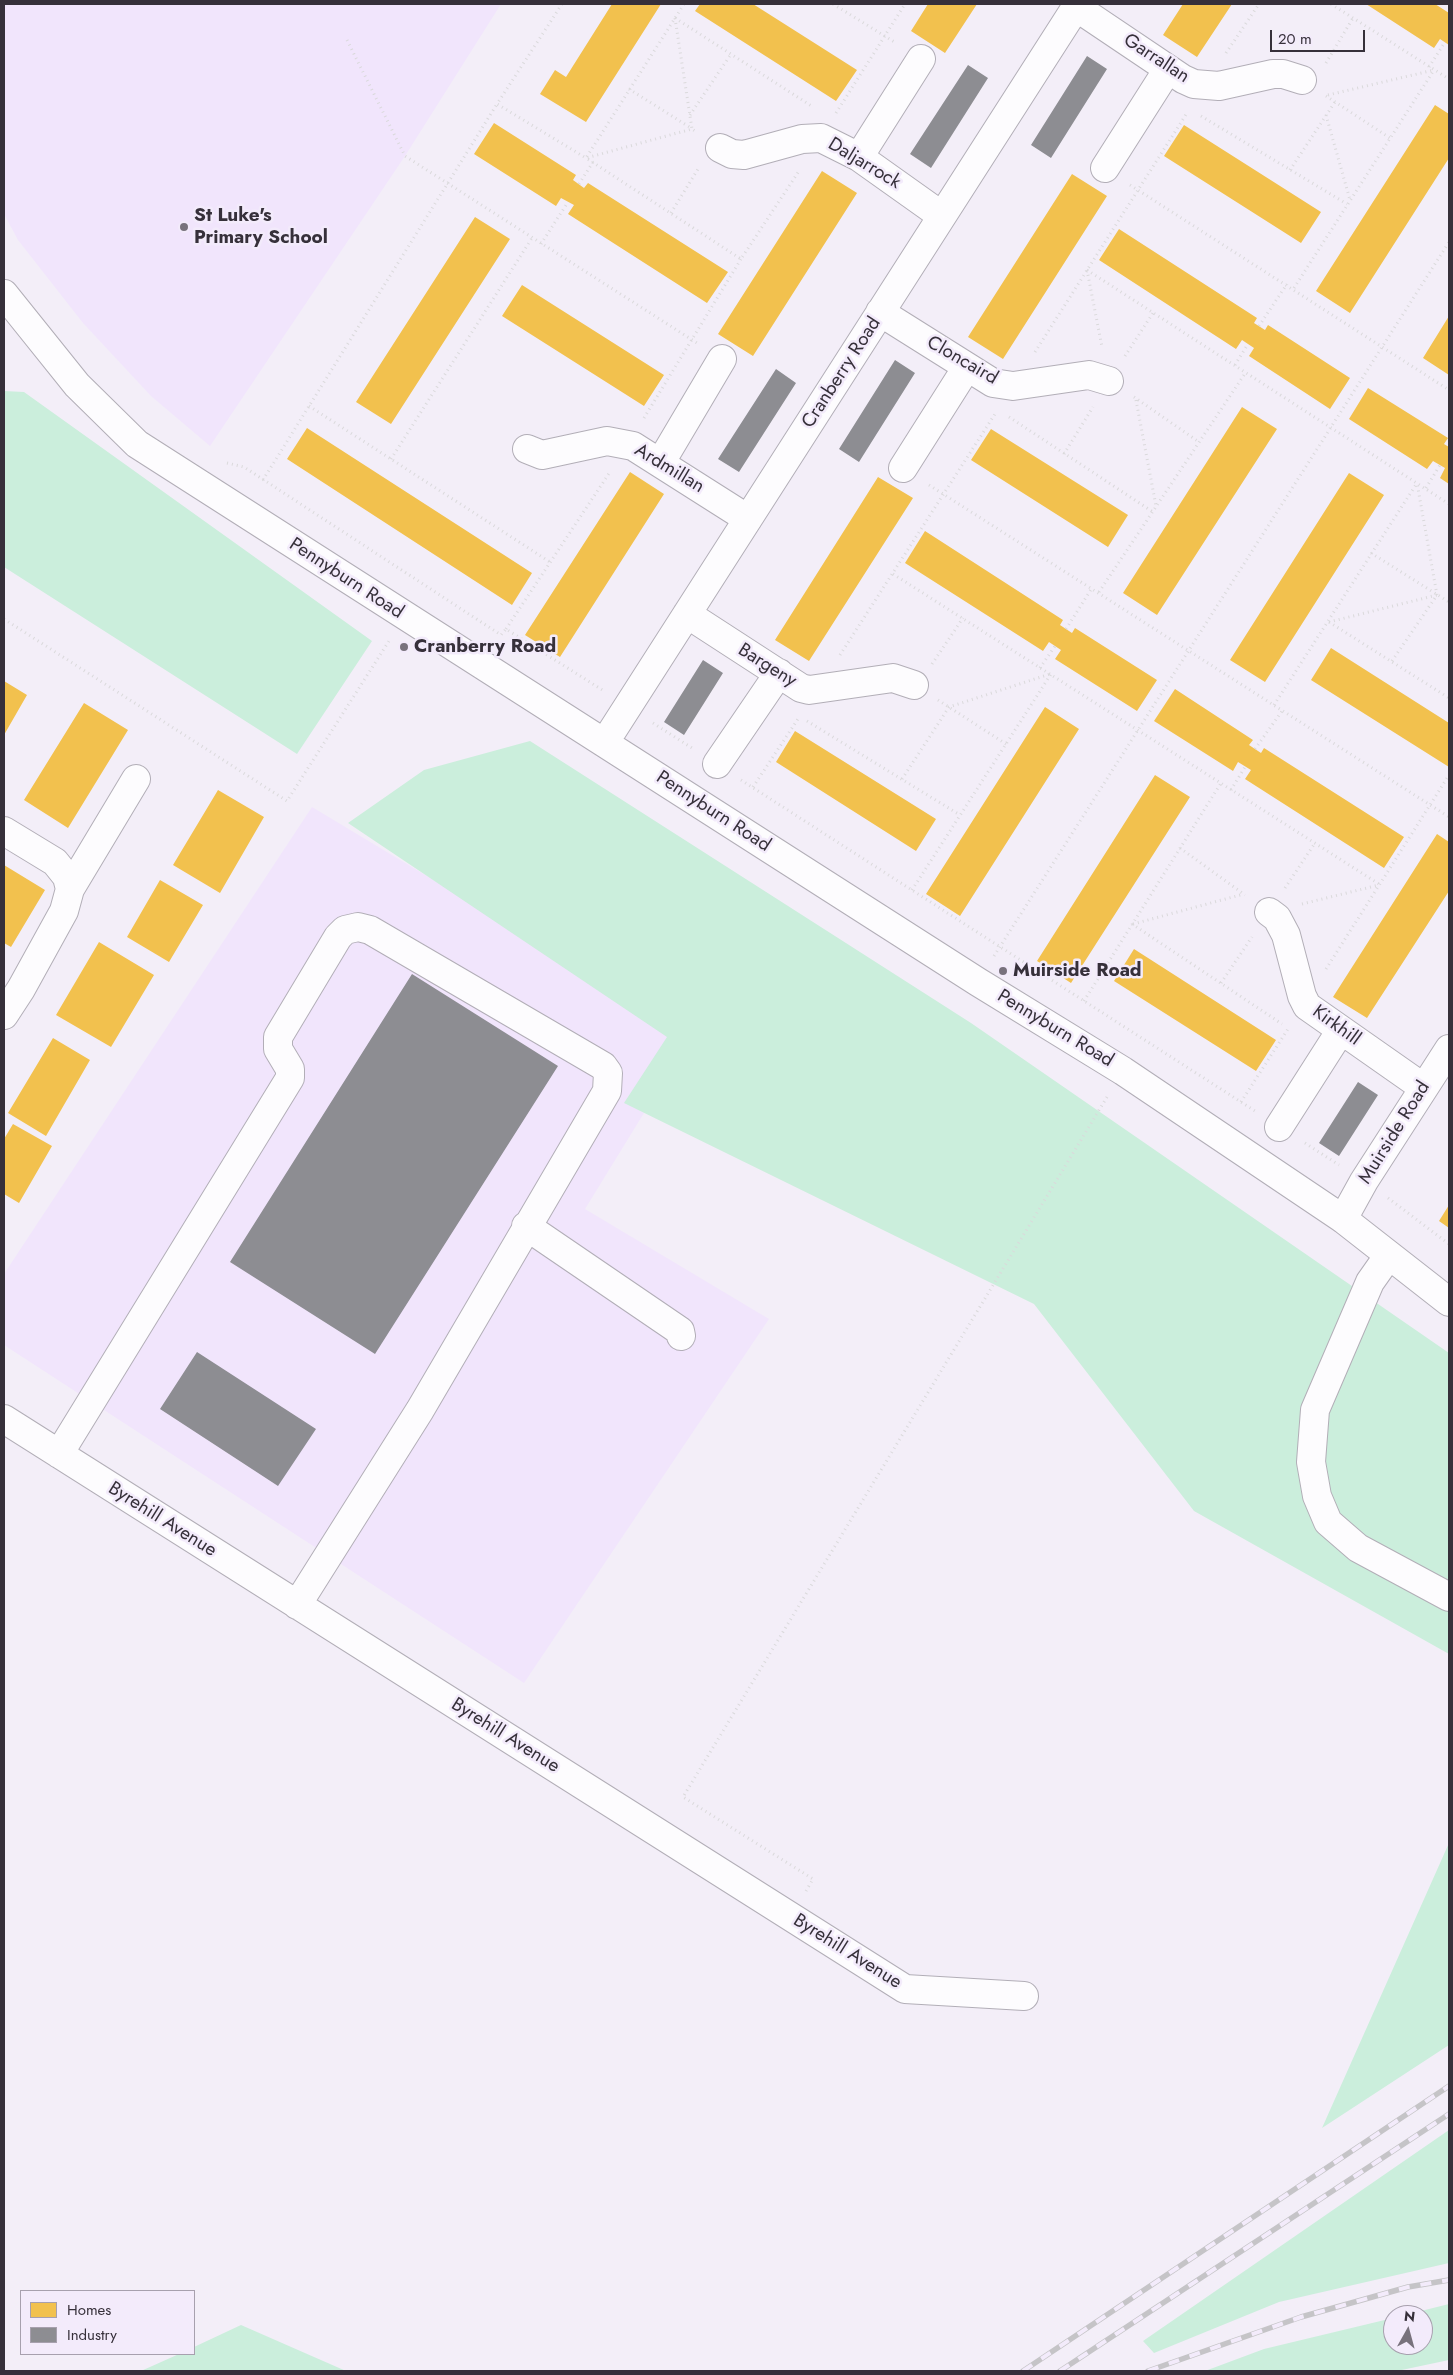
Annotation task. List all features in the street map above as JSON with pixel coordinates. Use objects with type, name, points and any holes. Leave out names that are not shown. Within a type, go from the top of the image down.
[{"type":"street","name":"Garrallan","points":[[1077,6],[1188,82],[1219,86],[1274,74],[1283,74],[1307,84]]},
{"type":"street","name":"Cranberry Road","points":[[605,742],[1077,6]]},
{"type":"street","points":[[859,157],[921,59]]},
{"type":"street","points":[[1105,168],[1168,69]]},
{"type":"street","name":"Daljarrock","points":[[717,146],[732,154],[744,155],[802,139],[827,128],[859,157],[942,216]]},
{"type":"street","name":"Pennyburn Road","points":[[7,305],[76,385],[137,444],[978,982],[1123,1071],[1343,1219],[1449,1302]]},
{"type":"street","name":"Cloncaird","points":[[880,312],[993,383],[1013,386],[1089,374],[1109,381]]},
{"type":"street","points":[[661,462],[722,359]]},
{"type":"street","points":[[903,468],[967,368]]},
{"type":"street","name":"Ardmillan","points":[[527,449],[542,455],[607,441],[628,444],[661,462],[748,518]]},
{"type":"street","name":"Bargeny","points":[[687,614],[801,688],[817,690],[893,678],[915,686]]},
{"type":"street","points":[[717,764],[779,673]]},
{"type":"street","points":[[4,1016],[64,911],[70,889],[136,778]]},
{"type":"street","points":[[4,831],[56,862],[66,877],[70,889]]},
{"type":"street","name":"Kirkhill","points":[[1269,912],[1276,918],[1286,935],[1305,1002],[1312,1011],[1424,1088]]},
{"type":"street","points":[[59,1454],[290,1078],[290,1069],[278,1049],[278,1037],[338,937],[346,930],[358,927],[370,930],[603,1066],[608,1073],[607,1091],[526,1226],[420,1410],[297,1605]]},
{"type":"street","points":[[1279,1127],[1341,1030]]},
{"type":"street","name":"Muirside Road","points":[[1343,1219],[1364,1181],[1449,1049]]},
{"type":"street","points":[[526,1226],[680,1331],[682,1336]]},
{"type":"street","points":[[1389,1255],[1370,1282],[1315,1410],[1311,1462],[1317,1496],[1328,1522],[1358,1548],[1449,1597]]},
{"type":"street","name":"Byrehill Avenue","points":[[4,1419],[905,1989],[1024,1996]]},
{"type":"path","points":[[263,480],[446,184],[562,4]]},
{"type":"path","points":[[586,158],[684,4]]},
{"type":"path","points":[[833,4],[921,59]]},
{"type":"path","points":[[224,463],[244,467],[501,635],[628,444],[741,258],[827,128],[905,4]]},
{"type":"path","points":[[817,690],[998,410],[1204,85],[1259,4]]},
{"type":"path","points":[[1330,4],[1449,79]]},
{"type":"path","points":[[675,18],[730,54],[827,128]]},
{"type":"path","points":[[675,18],[692,129]]},
{"type":"path","points":[[1353,18],[1307,84],[1390,138]]},
{"type":"path","points":[[347,40],[405,156],[722,359]]},
{"type":"path","points":[[1429,67],[1445,42]]},
{"type":"path","points":[[690,116],[730,54]]},
{"type":"path","points":[[1326,96],[1434,70]]},
{"type":"path","points":[[1294,288],[1434,70]]},
{"type":"path","points":[[630,89],[717,146],[671,213]]},
{"type":"path","points":[[1290,170],[1335,102]]},
{"type":"path","points":[[497,104],[593,162],[741,258]]},
{"type":"path","points":[[1189,109],[1347,204]]},
{"type":"path","points":[[1326,115],[1350,200]]},
{"type":"path","points":[[586,158],[692,129]]},
{"type":"path","points":[[579,184],[593,162]]},
{"type":"path","points":[[1105,168],[1294,288],[1449,390]]},
{"type":"path","points":[[541,244],[568,202]]},
{"type":"path","points":[[391,459],[532,238]]},
{"type":"path","points":[[978,982],[1449,242]]},
{"type":"path","points":[[1087,270],[1449,504]]},
{"type":"path","points":[[1087,270],[1109,381],[1200,442]]},
{"type":"path","points":[[1259,326],[1287,284]]},
{"type":"path","points":[[1064,454],[1154,313]]},
{"type":"path","points":[[1235,365],[1248,344]]},
{"type":"path","points":[[1099,592],[1246,372]]},
{"type":"path","points":[[1136,399],[1156,506]]},
{"type":"path","points":[[309,406],[550,562]]},
{"type":"path","points":[[998,410],[1153,512]]},
{"type":"path","points":[[1426,488],[1440,465]]},
{"type":"path","points":[[903,468],[1099,592],[1188,652],[1449,817]]},
{"type":"path","points":[[1274,705],[1417,483]]},
{"type":"path","points":[[1392,661],[1437,595],[1417,483]]},
{"type":"path","points":[[1371,553],[1449,602]]},
{"type":"path","points":[[893,574],[1379,884]]},
{"type":"path","points":[[1066,629],[1092,588]]},
{"type":"path","points":[[1329,622],[1437,595]]},
{"type":"path","points":[[4,619],[287,801],[405,617]]},
{"type":"path","points":[[963,618],[915,686],[1006,744]]},
{"type":"path","points":[[1329,622],[1449,698]]},
{"type":"path","points":[[506,628],[1364,1181],[1449,1244]]},
{"type":"path","points":[[1040,668],[1055,646]]},
{"type":"path","points":[[902,778],[949,707],[1050,674]]},
{"type":"path","points":[[912,890],[1050,674]]},
{"type":"path","points":[[1255,749],[1282,711]]},
{"type":"path","points":[[753,787],[800,717],[960,815]]},
{"type":"path","points":[[1231,790],[1245,766]]},
{"type":"path","points":[[1241,1102],[1449,775]]},
{"type":"path","points":[[1084,1001],[1221,783]]},
{"type":"path","points":[[1221,984],[1314,843]]},
{"type":"path","points":[[1180,848],[1269,912]]},
{"type":"path","points":[[1269,912],[1379,884]]},
{"type":"path","points":[[1132,924],[1244,894]]},
{"type":"path","points":[[1132,924],[1288,1028]]},
{"type":"path","points":[[790,1917],[813,1879],[683,1797],[1123,1071]]},
{"type":"shaded area","name":"St Luke's Primary School","points":[[4,4],[501,4],[405,156],[210,446],[151,396],[83,323],[18,240],[4,214]]},
{"type":"shaded area","points":[[312,807],[685,1031],[644,1113],[585,1209],[769,1319],[524,1683],[4,1345],[4,1274]]},
{"type":"green space","points":[[4,391],[24,392],[372,641],[297,754],[4,567]]},
{"type":"green space","points":[[530,741],[971,1023],[1449,1353],[1449,1654],[1194,1511],[1034,1304],[624,1103],[667,1037],[348,823],[424,770]]},
{"type":"green space","points":[[1449,1843],[1449,2045],[1322,2128]]},
{"type":"green space","points":[[1449,2130],[1449,2263],[1279,2302],[1154,2353],[1143,2341]]},
{"type":"green space","points":[[1449,2304],[1449,2360],[1397,2371],[1205,2371],[1264,2349],[1383,2320],[1383,2355],[1433,2355],[1433,2308]]},
{"type":"green space","points":[[241,2325],[346,2371],[141,2371],[177,2355],[195,2355],[195,2347]]},
{"type":"building: Homes","points":[[612,4],[661,4],[586,122],[540,94],[555,70],[566,77]]},
{"type":"building: Homes","points":[[700,4],[753,4],[857,70],[836,101],[695,11]]},
{"type":"building: Homes","points":[[928,4],[977,4],[945,53],[911,31]]},
{"type":"building: Homes","points":[[1183,4],[1232,4],[1197,57],[1163,35]]},
{"type":"building: Homes","points":[[1366,4],[1435,4],[1449,13],[1449,45],[1440,39],[1434,48]]},
{"type":"building: Homes","points":[[1435,105],[1449,114],[1449,158],[1350,313],[1316,291]]},
{"type":"building: Homes","points":[[494,123],[576,175],[573,180],[584,188],[588,183],[728,272],[707,303],[568,214],[574,205],[561,198],[556,206],[474,154]]},
{"type":"building: Homes","points":[[1184,125],[1321,212],[1301,243],[1164,156]]},
{"type":"building: Homes","points":[[822,171],[857,193],[753,356],[718,334]]},
{"type":"building: Homes","points":[[1072,174],[1107,196],[1003,359],[968,337]]},
{"type":"building: Homes","points":[[475,217],[510,239],[391,424],[356,402]]},
{"type":"building: Homes","points":[[1119,229],[1257,318],[1254,323],[1265,330],[1268,325],[1350,378],[1330,409],[1249,356],[1254,348],[1242,340],[1236,349],[1099,260]]},
{"type":"building: Homes","points":[[522,285],[664,375],[644,406],[502,316]]},
{"type":"building: Homes","points":[[1449,316],[1449,375],[1423,358]]},
{"type":"building: Homes","points":[[1368,388],[1448,438],[1444,444],[1449,447],[1449,484],[1440,478],[1445,468],[1433,461],[1427,469],[1349,419]]},
{"type":"building: Homes","points":[[1242,407],[1277,429],[1157,615],[1123,593]]},
{"type":"building: Homes","points":[[307,428],[532,573],[512,605],[287,459]]},
{"type":"building: Homes","points":[[991,429],[1128,515],[1108,547],[971,460]]},
{"type":"building: Homes","points":[[630,472],[664,494],[560,657],[525,635]]},
{"type":"building: Homes","points":[[1349,473],[1384,495],[1265,682],[1230,660]]},
{"type":"building: Homes","points":[[878,477],[913,498],[809,661],[775,640]]},
{"type":"building: Homes","points":[[925,531],[1063,620],[1060,625],[1072,633],[1075,628],[1157,680],[1137,711],[1055,659],[1061,650],[1049,642],[1043,651],[905,563]]},
{"type":"building: Homes","points":[[1331,648],[1449,723],[1449,767],[1311,680]]},
{"type":"building: Homes","points":[[4,681],[27,695],[4,735]]},
{"type":"building: Homes","points":[[1175,689],[1253,740],[1249,745],[1261,753],[1264,748],[1404,837],[1384,868],[1245,779],[1251,770],[1238,762],[1233,771],[1154,721]]},
{"type":"building: Homes","points":[[84,703],[128,730],[68,828],[24,800]]},
{"type":"building: Homes","points":[[1045,707],[1079,729],[960,916],[926,894]]},
{"type":"building: Homes","points":[[795,731],[936,819],[916,851],[776,762]]},
{"type":"building: Homes","points":[[1155,775],[1190,797],[1071,983],[1037,961]]},
{"type":"building: Homes","points":[[218,790],[264,817],[220,893],[173,865]]},
{"type":"building: Homes","points":[[1437,834],[1449,842],[1449,891],[1367,1018],[1333,997]]},
{"type":"building: Homes","points":[[4,865],[45,890],[11,947],[4,943]]},
{"type":"building: Homes","points":[[160,880],[203,905],[169,962],[127,937]]},
{"type":"building: Homes","points":[[99,942],[154,975],[111,1047],[56,1015]]},
{"type":"building: Homes","points":[[1134,949],[1276,1040],[1256,1071],[1114,981]]},
{"type":"building: Homes","points":[[53,1038],[90,1060],[46,1136],[8,1113]]},
{"type":"building: Homes","points":[[13,1124],[52,1146],[19,1203],[4,1194],[4,1139]]},
{"type":"building: Homes","points":[[1449,1205],[1449,1228],[1439,1221]]},
{"type":"building: Industry","points":[[1087,56],[1107,69],[1051,158],[1031,145]]},
{"type":"building: Industry","points":[[968,65],[988,78],[931,168],[910,154]]},
{"type":"building: Industry","points":[[895,360],[915,373],[859,462],[839,449]]},
{"type":"building: Industry","points":[[776,369],[796,383],[739,472],[718,459]]},
{"type":"building: Industry","points":[[703,660],[723,673],[684,735],[664,722]]},
{"type":"building: Industry","points":[[412,974],[558,1066],[375,1354],[230,1262]]},
{"type":"building: Industry","points":[[1358,1082],[1378,1095],[1339,1156],[1319,1143]]},
{"type":"building: Industry","points":[[197,1352],[316,1429],[278,1486],[160,1409]]},
{"type":"railway","points":[[1023,2371],[1449,2086]]},
{"type":"railway","points":[[1060,2371],[1449,2114]]},
{"type":"railway","points":[[1148,2371],[1301,2317],[1408,2287],[1449,2280]]},
{"type":"place","name":"St Luke's Primary School","points":[[184,227]]},
{"type":"place","name":"Cranberry Road","points":[[404,647]]},
{"type":"place","name":"Muirside Road","points":[[1003,971]]}]
